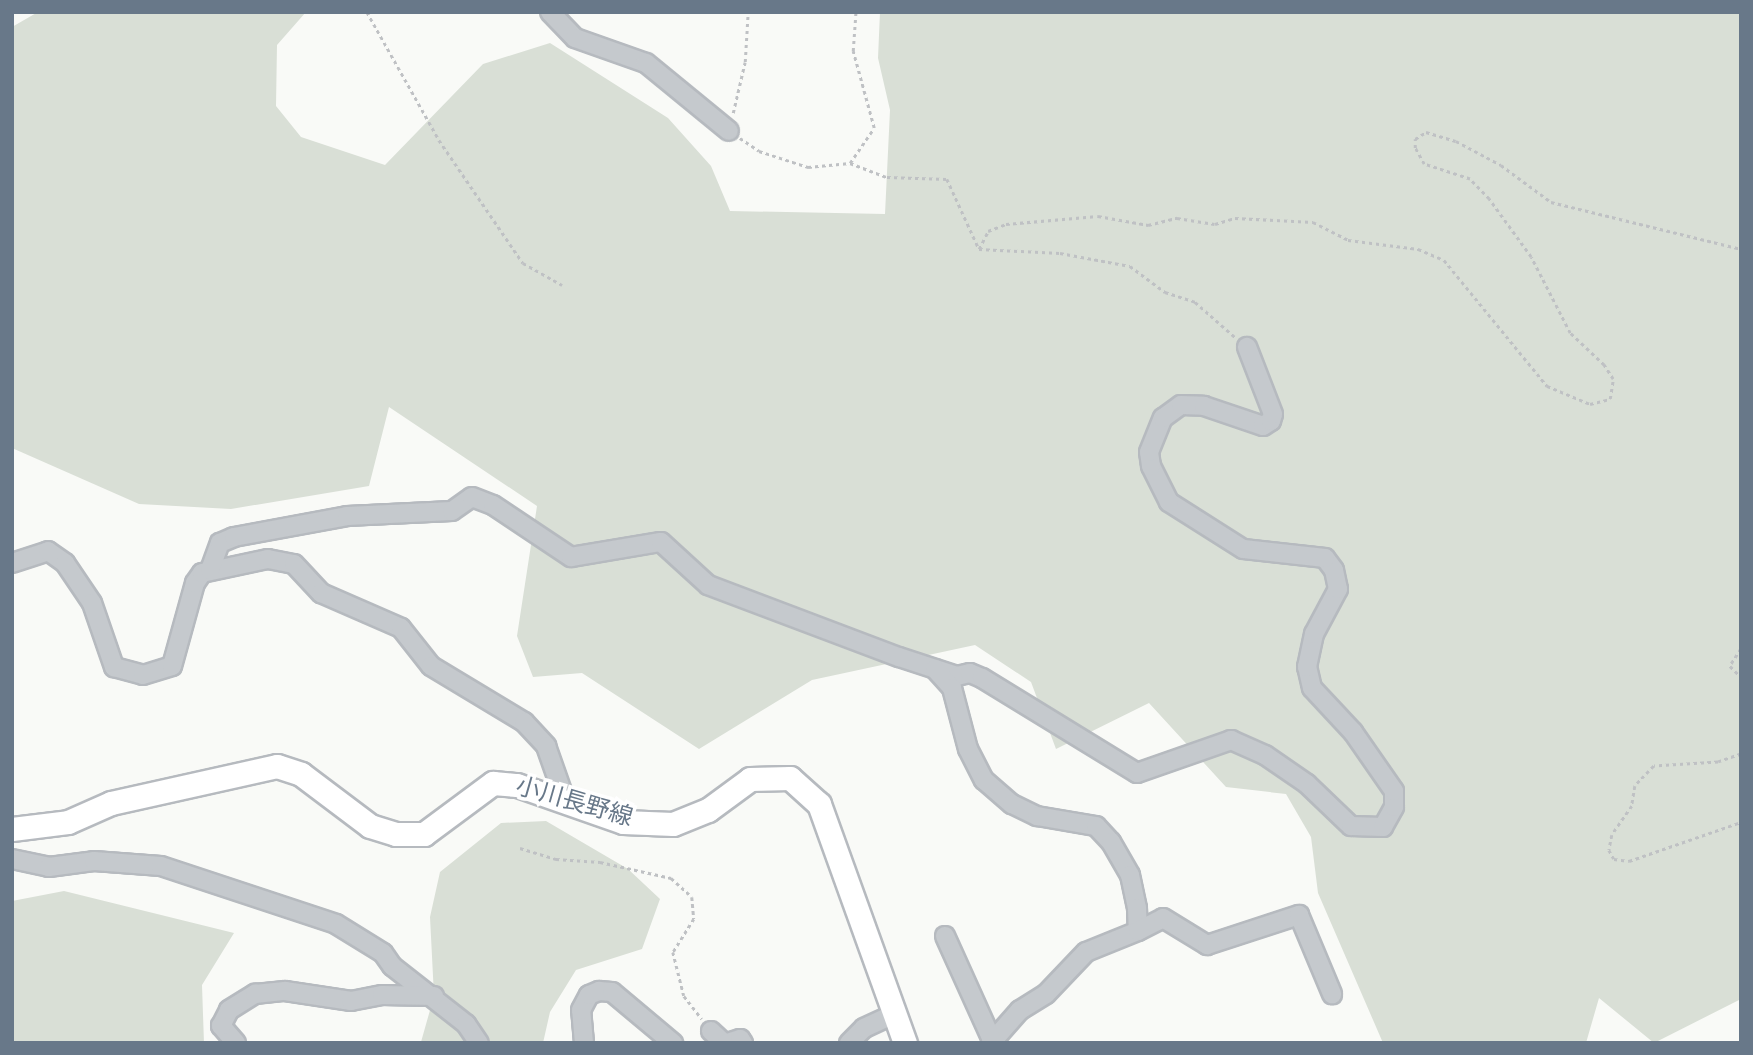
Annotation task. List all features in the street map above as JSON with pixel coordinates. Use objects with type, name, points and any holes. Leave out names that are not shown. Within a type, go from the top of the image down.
[{"type":"main road","name":"小川長野線","points":[[12,829],[68,821],[111,803],[277,766],[301,774],[370,826],[396,834],[424,834],[493,783],[517,785],[623,822],[673,824],[708,810],[750,779],[790,778],[819,804],[905,1043]]},
{"type":"street","points":[[550,12],[575,38],[646,63],[729,131]]},
{"type":"street","points":[[12,563],[48,551],[65,563],[92,603],[114,667],[143,675],[172,666],[195,583],[210,570],[220,543],[234,537],[347,516],[453,511],[472,497],[493,505],[571,557],[661,542],[678,553],[697,577],[745,602],[957,676],[970,673],[1000,687],[1137,773],[1173,764],[1231,740],[1249,746],[1307,784],[1351,826],[1383,827],[1394,807],[1394,791],[1386,773],[1312,688],[1307,667],[1314,634],[1338,589],[1334,570],[1325,558],[1243,549],[1169,502],[1151,466],[1149,452],[1163,418],[1181,405],[1204,406],[1264,426],[1271,421],[1273,414],[1247,347]]},
{"type":"street","points":[[210,570],[268,559],[286,560],[321,593],[401,628],[431,666],[538,735],[565,800]]},
{"type":"street","points":[[935,669],[951,688],[968,748],[995,792],[1037,816],[1096,827],[1111,842],[1130,876],[1138,932]]},
{"type":"street","points":[[12,859],[49,867],[94,861],[161,866],[289,905],[348,931],[383,953],[392,966],[434,996],[466,1024],[479,1043]]},
{"type":"street","points":[[945,936],[991,1041],[1020,1010],[1046,994],[1086,952],[1138,932],[1163,918],[1207,945],[1299,915],[1332,994]]},
{"type":"street","points":[[236,1043],[221,1026],[229,1010],[255,994],[285,991],[351,1001],[382,995],[434,996]]},
{"type":"street","points":[[584,1043],[581,1010],[589,995],[599,991],[612,992],[673,1043]]},
{"type":"street","points":[[849,1043],[864,1028],[894,1014]]},
{"type":"street","points":[[721,1039],[740,1039],[743,1043]]},
{"type":"path","points":[[367,12],[439,140],[523,263],[562,285]]},
{"type":"path","points":[[748,12],[745,62],[729,131],[759,150],[808,167],[850,163],[887,177],[947,179],[979,249]]},
{"type":"path","points":[[850,163],[874,128],[853,51],[856,12]]},
{"type":"path","points":[[979,249],[988,231],[1006,224],[1098,216],[1148,225],[1177,218],[1215,224],[1236,218],[1313,222],[1348,240],[1418,249],[1444,260],[1547,386],[1590,404],[1610,399],[1612,379],[1604,365],[1570,333],[1531,257],[1489,199],[1470,178],[1424,164],[1415,148],[1415,139],[1426,132],[1456,141],[1501,165],[1551,202],[1741,248]]},
{"type":"path","points":[[979,249],[1060,253],[1130,266],[1165,292],[1195,302],[1247,347]]},
{"type":"path","points":[[1741,649],[1730,666],[1741,677]]},
{"type":"path","points":[[1741,754],[1718,762],[1654,766],[1635,786],[1632,806],[1612,835],[1609,850],[1614,859],[1629,861],[1741,822]]},
{"type":"path","points":[[520,848],[556,859],[600,862],[671,878],[692,897],[694,919],[673,953],[684,996],[721,1039]]},
{"type":"shaded area","points":[[38,12],[306,12],[277,45],[276,106],[301,137],[385,165],[483,64],[550,43],[668,118],[711,166],[730,211],[885,214],[890,110],[878,58],[880,12],[1741,12],[1741,999],[1654,1043],[1599,998],[1586,1043],[1383,1043],[1318,893],[1311,837],[1286,794],[1226,787],[1149,703],[1056,749],[1031,682],[975,645],[812,680],[699,749],[582,673],[533,677],[517,636],[537,506],[389,407],[369,486],[231,509],[139,504],[12,448],[12,27]]},
{"type":"shaded area","points":[[546,821],[628,869],[660,899],[642,949],[576,970],[550,1012],[543,1043],[416,1043],[421,1042],[434,996],[430,917],[440,872],[501,823]]},
{"type":"shaded area","points":[[64,891],[234,933],[202,985],[204,1043],[12,1043],[12,901]]}]
